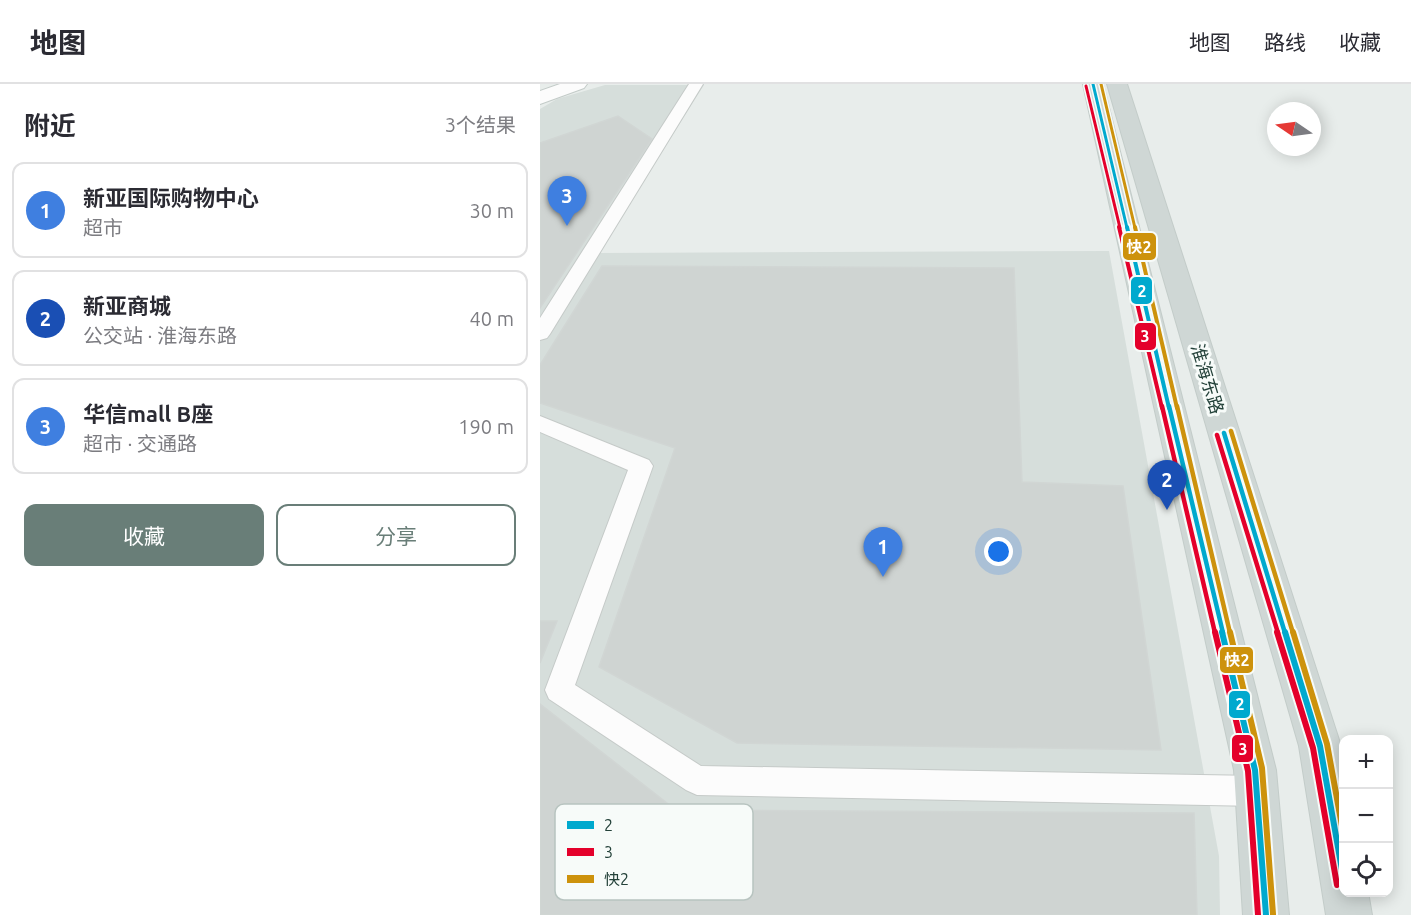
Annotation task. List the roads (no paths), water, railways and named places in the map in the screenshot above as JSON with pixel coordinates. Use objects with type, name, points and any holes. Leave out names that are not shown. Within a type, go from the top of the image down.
[{"type":"main road","points":[[544,93],[577,84]]},
{"type":"main road","points":[[1093,84],[1256,770],[1266,915]]},
{"type":"main road","name":"淮海东路","points":[[1117,84],[1320,746],[1339,855]]},
{"type":"main road","points":[[1346,897],[1349,915]]},
{"type":"street","points":[[540,334],[696,84]]},
{"type":"street","points":[[540,423],[641,466],[559,690],[697,780],[1257,791]]},
{"type":"place","name":"华信mall B座","points":[[567,226]]},
{"type":"place","name":"新亚商城","points":[[1167,510]]},
{"type":"place","name":"新亚国际购物中心","points":[[883,577]]}]
